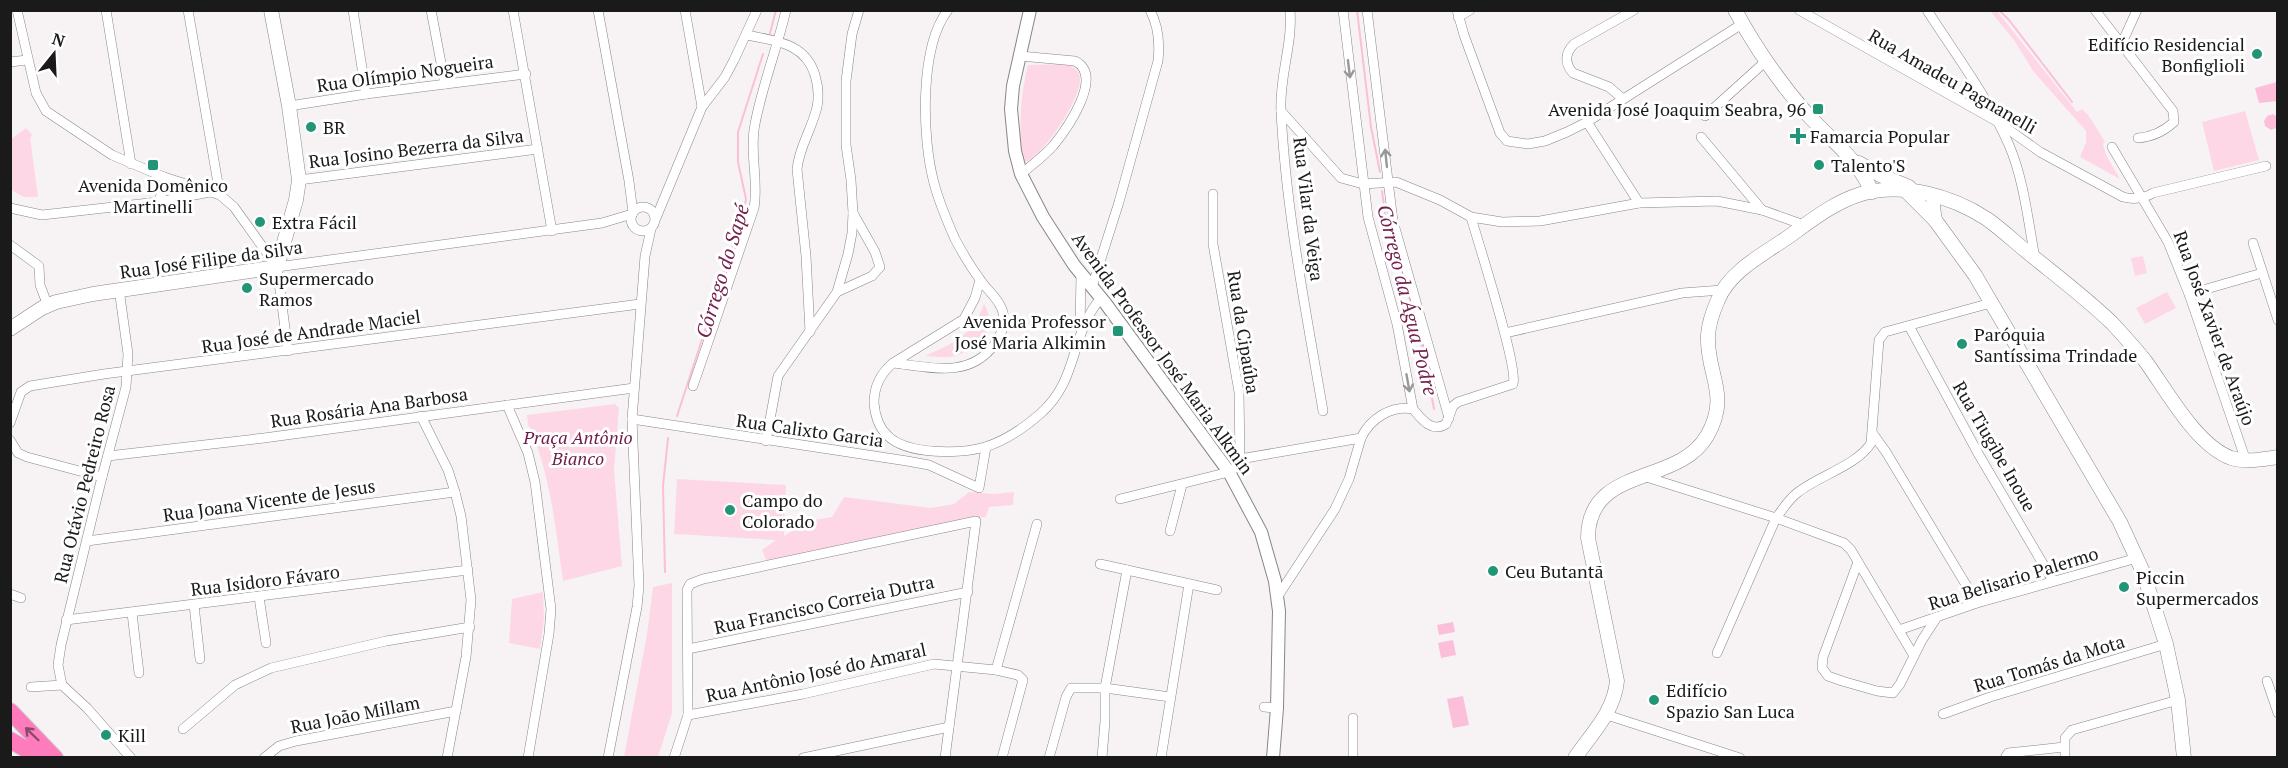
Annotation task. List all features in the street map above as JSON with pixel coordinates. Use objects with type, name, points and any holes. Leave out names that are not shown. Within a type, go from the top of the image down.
[{"type":"highway","points":[[10,711],[55,758]]},
{"type":"highway","points":[[10,740],[41,758]]},
{"type":"main road","points":[[272,10],[299,180],[296,200],[277,267]]},
{"type":"main road","points":[[1735,10],[1766,61],[1808,115],[1852,158],[1864,173],[1872,192]]},
{"type":"main road","points":[[1852,158],[1880,176],[1940,198],[1986,219],[2104,315],[2129,340],[2186,418],[2207,442],[2224,454],[2246,460],[2277,457]]},
{"type":"main road","points":[[1575,758],[1607,715],[1616,693],[1617,681],[1588,538],[1591,516],[1603,496],[1641,476],[1671,465],[1685,457],[1706,439],[1717,413],[1718,400],[1708,336],[1713,313],[1722,291],[1738,273],[1832,207],[1850,198],[1872,192],[1904,189],[1918,191]]},
{"type":"main road","points":[[1904,189],[1935,220],[1976,275],[2120,522],[2137,558],[2166,644],[2178,700],[2184,758]]},
{"type":"main road","points":[[1935,220],[1932,208],[1940,198]]},
{"type":"main road","points":[[1940,198],[1946,234]]},
{"type":"main road","name":"Rua José Filipe da Silva","points":[[10,329],[48,306],[83,296],[277,267]]},
{"type":"street","points":[[17,10],[36,93],[46,111],[94,145],[131,164],[216,194],[234,207],[277,267],[288,351]]},
{"type":"street","points":[[106,10],[131,164]]},
{"type":"street","points":[[188,10],[216,194]]},
{"type":"street","points":[[353,10],[366,94]]},
{"type":"street","points":[[431,10],[445,84]]},
{"type":"street","points":[[513,10],[552,231]]},
{"type":"street","points":[[598,10],[629,182],[639,211]]},
{"type":"street","points":[[685,10],[702,107]]},
{"type":"street","points":[[608,758],[639,586],[632,419],[645,256],[651,229],[702,107],[725,77],[757,10]]},
{"type":"street","points":[[693,386],[754,208],[757,193],[753,150],[754,125],[779,42],[786,10]]},
{"type":"street","points":[[766,441],[778,376],[837,292],[852,232],[853,213],[845,107],[848,56],[859,10]]},
{"type":"street","points":[[893,363],[952,369],[965,367],[983,357],[999,339],[1004,319],[996,299],[980,280],[956,239],[942,208],[934,182],[927,140],[930,50],[938,25],[948,10]]},
{"type":"street","name":"Avenida Professor José Maria Alkmin","points":[[1030,10],[1011,109],[1015,151],[1021,174],[1043,217],[1081,274],[1229,472],[1261,532],[1278,596],[1277,708],[1273,758]]},
{"type":"street","points":[[1092,287],[1122,191],[1158,61],[1160,44],[1158,31],[1149,10]]},
{"type":"street","name":"Rua Vilar da Veiga","points":[[1290,10],[1289,38],[1281,78],[1284,167],[1323,411]]},
{"type":"street","points":[[1343,10],[1363,184],[1374,241],[1397,324],[1413,410],[1424,421],[1435,427],[1443,426],[1453,406],[1458,402],[1509,387],[1515,382],[1505,333],[1471,217]]},
{"type":"street","points":[[1368,10],[1391,207],[1398,243],[1449,418]]},
{"type":"street","points":[[1470,10],[1458,14],[1497,127],[1504,139],[1524,144],[1545,141],[1587,122],[1742,24]]},
{"type":"street","points":[[1623,99],[1609,87],[1573,73],[1569,69],[1566,58],[1574,44],[1634,10]]},
{"type":"street","name":"Rua Amadeu Pagnanelli","points":[[1799,10],[1998,122],[2040,152],[2122,197],[2144,198]]},
{"type":"street","points":[[1927,10],[1998,122],[2010,146],[2016,164],[2035,258]]},
{"type":"street","points":[[2095,10],[2173,111],[2174,122],[2168,127],[2150,137],[2138,138]]},
{"type":"street","points":[[2121,45],[2137,10]]},
{"type":"street","points":[[747,35],[779,42],[797,50],[809,60],[817,82],[817,108],[796,170],[806,256],[810,332]]},
{"type":"street","points":[[1020,56],[1075,61],[1082,65],[1086,80],[1081,101],[1064,132],[1039,160],[1021,174]]},
{"type":"street","points":[[10,62],[27,60]]},
{"type":"street","points":[[1705,116],[1766,61]]},
{"type":"street","name":"Rua Olímpio Nogueira","points":[[289,106],[526,74]]},
{"type":"street","points":[[1281,111],[1335,173],[1349,182],[1363,184],[1389,181],[1417,190],[1471,217],[1502,222],[1540,221],[1639,203],[1717,201],[1762,210],[1804,225]]},
{"type":"street","points":[[1587,122],[1639,203]]},
{"type":"street","points":[[1701,137],[1762,210]]},
{"type":"street","name":"Rua José Xavier de Araújo","points":[[2112,147],[2168,242],[2189,294],[2246,460]]},
{"type":"street","name":"Rua Josino Bezerra da Silva","points":[[299,180],[538,149]]},
{"type":"street","points":[[2144,198],[2153,193],[2266,166]]},
{"type":"street","points":[[158,202],[164,189],[164,177]]},
{"type":"street","points":[[645,256],[640,232],[632,225],[639,211],[671,181]]},
{"type":"street","points":[[10,208],[42,215],[216,194]]},
{"type":"street","name":"Rua da Cipaúba","points":[[1213,194],[1213,244],[1239,392],[1240,459]]},
{"type":"street","points":[[639,211],[654,212],[656,218]]},
{"type":"street","name":"Rua José Filipe da Silva","points":[[277,267],[552,231],[602,223],[639,211]]},
{"type":"street","points":[[837,292],[872,276],[880,267],[875,252],[853,213]]},
{"type":"street","name":"Rua José Filipe da Silva","points":[[602,223],[632,225]]},
{"type":"street","points":[[640,232],[651,229]]},
{"type":"street","points":[[2253,243],[2277,320]]},
{"type":"street","points":[[10,245],[39,266],[40,285],[48,306]]},
{"type":"street","points":[[2189,294],[2262,273]]},
{"type":"street","points":[[1080,333],[1081,274]]},
{"type":"street","points":[[980,280],[975,298],[964,319],[893,363],[882,375],[874,394],[875,414],[886,435],[905,445],[939,452],[961,452],[986,447],[1018,431],[1051,403],[1070,371],[1080,333],[1101,298]]},
{"type":"street","name":"Rua Otávio Pedreiro Rosa","points":[[62,685],[58,666],[66,620],[128,372],[128,354],[119,290]]},
{"type":"street","points":[[1505,333],[1682,293],[1722,291]]},
{"type":"street","points":[[1717,653],[1776,518],[1787,502],[1798,491],[1862,454],[1871,442],[1879,340],[1885,332],[1991,303]]},
{"type":"street","name":"Rua José de Andrade Maciel","points":[[10,423],[19,396],[25,388],[104,374],[640,304]]},
{"type":"street","name":"Rua Tiugibe Inoue","points":[[1909,326],[1979,455],[2053,582]]},
{"type":"street","name":"Rua Rosária Ana Barbosa","points":[[108,456],[634,388]]},
{"type":"street","points":[[507,405],[528,453],[535,482],[551,609],[549,634],[528,758]]},
{"type":"street","points":[[1278,596],[1335,509],[1349,479],[1361,438],[1368,426],[1382,415],[1401,408],[1413,410]]},
{"type":"street","points":[[421,416],[448,470],[455,492],[461,516],[471,600],[470,627],[447,758]]},
{"type":"street","name":"Rua Calixto Garcia","points":[[632,419],[929,465],[979,488],[986,447]]},
{"type":"street","points":[[1873,434],[1892,460],[1977,603]]},
{"type":"street","points":[[1120,499],[1229,472],[1235,468],[1240,459],[1361,438]]},
{"type":"street","points":[[10,440],[18,453],[27,457],[102,477]]},
{"type":"street","points":[[1641,476],[1837,539],[1851,550],[1914,656]]},
{"type":"street","points":[[1170,531],[1182,484]]},
{"type":"street","name":"Rua Joana Vicente de Jesus","points":[[87,541],[455,492]]},
{"type":"street","points":[[674,758],[688,715],[687,590],[690,584],[976,521],[945,758]]},
{"type":"street","points":[[996,670],[1037,524]]},
{"type":"street","name":"Rua Belisario Palermo","points":[[1899,630],[1977,603],[2137,558]]},
{"type":"street","points":[[1858,562],[1823,657],[1823,671],[1828,676],[1889,694],[1900,684],[1937,617]]},
{"type":"street","points":[[1100,564],[1217,590]]},
{"type":"street","name":"Rua Isidoro Fávaro","points":[[66,620],[468,570]]},
{"type":"street","points":[[1102,758],[1105,688],[1127,570]]},
{"type":"street","points":[[1161,758],[1189,584]]},
{"type":"street","name":"Rua Francisco Correia Dutra","points":[[688,649],[968,592]]},
{"type":"street","points":[[10,594],[21,597]]},
{"type":"street","points":[[259,597],[266,643]]},
{"type":"street","points":[[194,605],[200,659]]},
{"type":"street","points":[[132,613],[139,673]]},
{"type":"street","points":[[183,729],[235,685],[271,668],[386,641],[470,627]]},
{"type":"street","name":"Rua Tomás da Mota","points":[[1942,714],[1990,697],[2166,644]]},
{"type":"street","name":"Rua Antônio José do Amaral","points":[[688,715],[803,694],[934,664],[996,670],[1022,677],[1023,684],[1002,758]]},
{"type":"street","points":[[2267,681],[2277,713]]},
{"type":"street","points":[[31,687],[62,685],[87,708],[131,758]]},
{"type":"street","points":[[1048,758],[1068,691],[1076,687],[1105,688],[1170,697]]},
{"type":"street","points":[[2065,758],[2065,738],[2072,730],[2178,700]]},
{"type":"street","points":[[1264,707],[1277,708]]},
{"type":"street","name":"Rua João Millam","points":[[264,758],[279,747],[296,741],[456,711]]},
{"type":"street","points":[[1607,715],[1740,758]]},
{"type":"street","points":[[1353,718],[1353,758]]},
{"type":"street","points":[[803,758],[949,727]]},
{"type":"street","points":[[2005,758],[2008,753],[2064,747]]},
{"type":"green space","points":[[1990,11],[1997,11],[2077,112],[2082,109],[2089,116],[2105,142],[2103,144],[2106,155],[2120,179],[2080,157],[2086,142],[2086,131],[2033,71],[2014,40]]},
{"type":"green space","points":[[1069,64],[1077,70],[1080,77],[1075,99],[1051,138],[1034,157],[1026,162],[1022,158],[1020,123],[1023,88],[1028,65]]},
{"type":"green space","points":[[2245,111],[2259,160],[2214,171],[2202,122]]},
{"type":"green space","points":[[26,128],[33,136],[30,137],[38,197],[24,197],[11,190],[11,139]]},
{"type":"green space","points":[[2143,256],[2147,273],[2135,276],[2131,258]]},
{"type":"green space","points":[[2167,292],[2176,308],[2145,324],[2136,308]]},
{"type":"green space","points":[[984,304],[989,321],[983,337],[977,343],[954,356],[925,356],[945,347],[968,331]]},
{"type":"green space","name":"Praça Antônio Bianco","points":[[615,404],[619,408],[614,470],[622,566],[563,581],[548,484],[537,446],[528,426],[527,415]]},
{"type":"green space","points":[[677,479],[786,485],[784,536],[807,521],[832,517],[844,497],[931,508],[954,504],[969,492],[994,494],[1014,492],[1013,505],[989,507],[986,517],[971,518],[767,562],[762,550],[776,540],[674,534]]},
{"type":"green space","points":[[672,583],[672,713],[658,757],[624,757],[647,634],[653,587]]},
{"type":"green space","points":[[543,592],[544,619],[540,649],[509,643],[512,599]]},
{"type":"shaded area","points":[[2277,82],[2277,101],[2259,103],[2255,88]]},
{"type":"shaded area","points":[[2273,114],[2277,117],[2277,131],[2276,128],[2271,130],[2265,126],[2264,121],[2267,116]]},
{"type":"shaded area","points":[[1453,622],[1455,632],[1439,635],[1437,625]]},
{"type":"shaded area","points":[[1453,640],[1456,655],[1441,658],[1438,643]]},
{"type":"shaded area","points":[[1463,696],[1469,725],[1453,728],[1447,699]]},
{"type":"waterway","name":"Córrego do Sapé","points":[[770,33],[776,10]]},
{"type":"waterway","name":"Córrego da Água Podre","points":[[1357,10],[1371,127],[1380,172]]},
{"type":"waterway","points":[[1999,10],[2072,102]]},
{"type":"waterway","name":"Córrego do Sapé","points":[[677,416],[743,214],[746,199],[738,162],[738,132],[763,54]]},
{"type":"waterway","name":"Córrego da Água Podre","points":[[1382,191],[1387,228],[1404,276],[1423,351],[1434,409]]},
{"type":"waterway","name":"Córrego do Sapé","points":[[665,572],[663,486],[668,438]]},
{"type":"place","name":"Edifício Residencial Bonfiglioli","points":[[2257,54]]},
{"type":"place","name":"Avenida José Joaquim Seabra, 96","points":[[1818,109]]},
{"type":"place","name":"BR","points":[[311,127]]},
{"type":"place","name":"Famarcia Popular","points":[[1798,136]]},
{"type":"place","name":"Avenida Domênico Martinelli","points":[[153,165]]},
{"type":"place","name":"Talento'S","points":[[1819,165]]},
{"type":"place","name":"Extra Fácil","points":[[260,222]]},
{"type":"place","name":"Supermercado Ramos","points":[[247,288]]},
{"type":"place","name":"Avenida Professor José Maria Alkimin","points":[[1118,331]]},
{"type":"place","name":"Paróquia Santíssima Trindade","points":[[1962,344]]},
{"type":"place","name":"Campo do Colorado","points":[[730,510]]},
{"type":"place","name":"Ceu Butantã","points":[[1493,571]]},
{"type":"place","name":"Piccin Supermercados","points":[[2124,587]]},
{"type":"place","name":"Edifício Spazio San Luca","points":[[1654,700]]},
{"type":"place","name":"Kill","points":[[106,735]]}]
